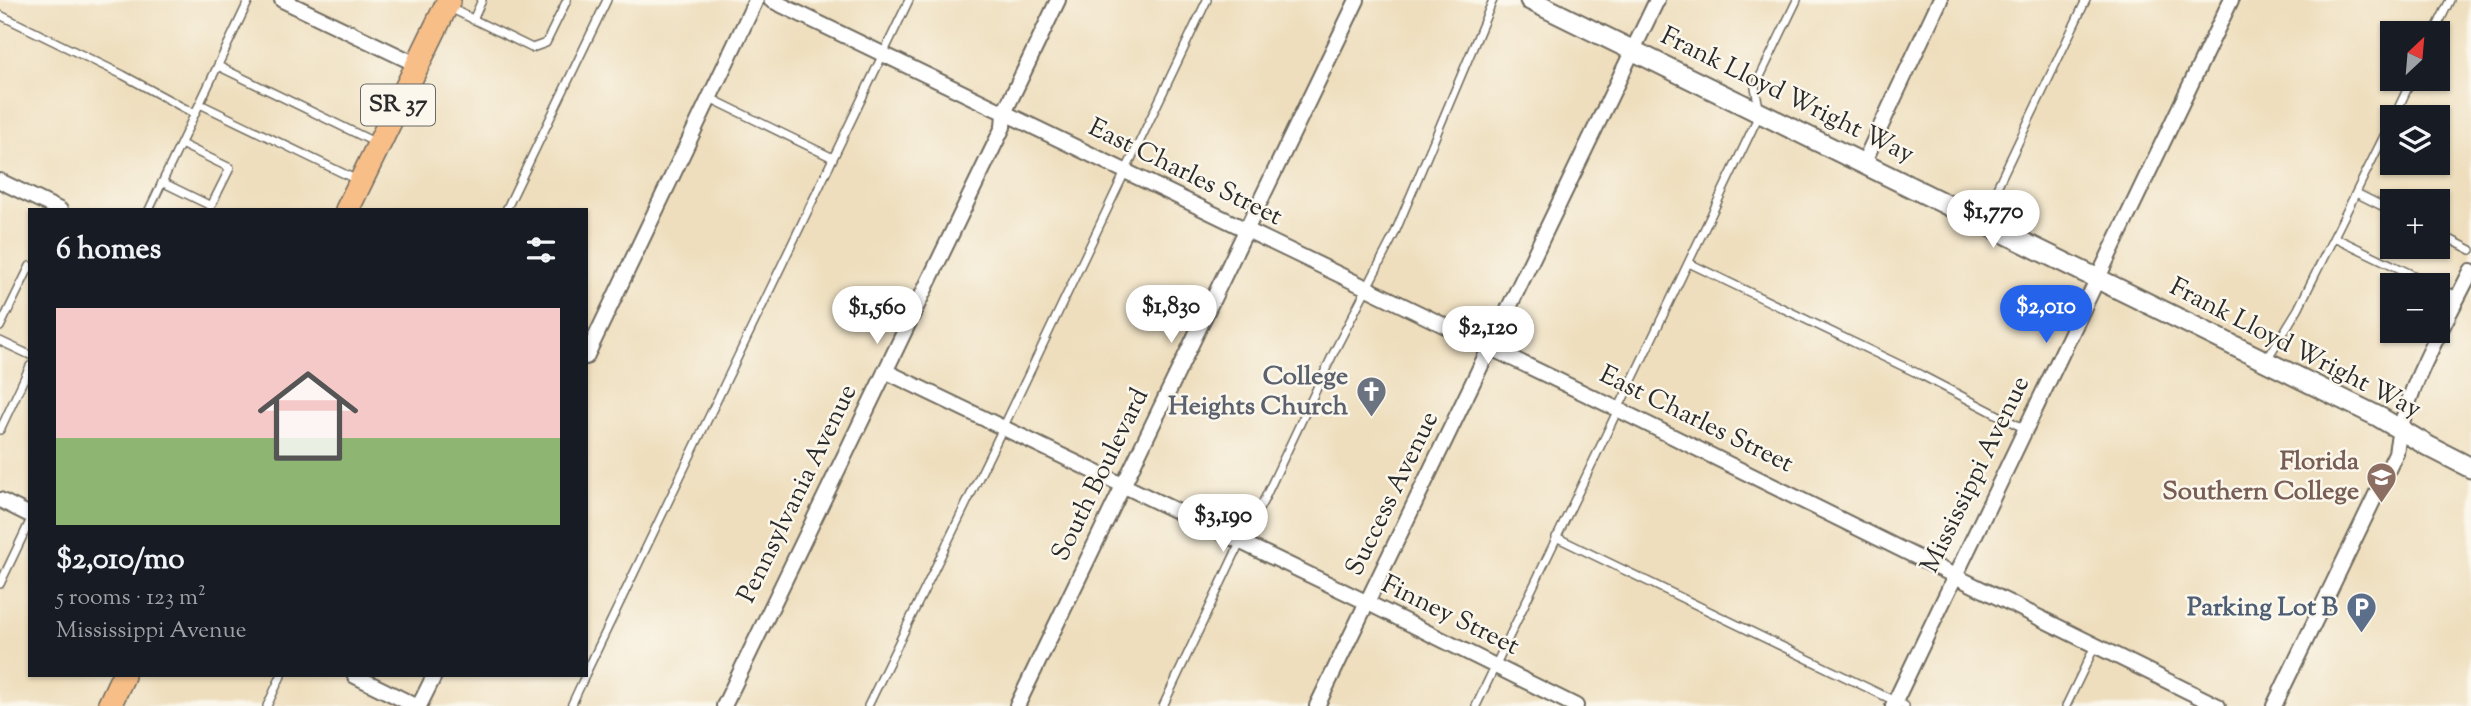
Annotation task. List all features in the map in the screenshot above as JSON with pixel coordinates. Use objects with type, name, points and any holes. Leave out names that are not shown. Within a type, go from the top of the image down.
[{"type":"main road","name":"SR 37","points":[[348,208],[448,3]]},
{"type":"main road","points":[[109,706],[123,677]]},
{"type":"street","points":[[588,353],[757,0]]},
{"type":"street","name":"East Charles Street","points":[[771,0],[1617,408],[2218,706]]},
{"type":"street","name":"Pennsylvania Avenue","points":[[724,706],[1003,127],[1004,113],[1058,0]]},
{"type":"street","name":"South Boulevard","points":[[1017,706],[1357,0]]},
{"type":"street","name":"Frank Lloyd Wright Way","points":[[1530,0],[2400,427],[2428,446],[2471,468]]},
{"type":"street","name":"Success Avenue","points":[[1317,706],[1657,0]]},
{"type":"street","points":[[1864,162],[1940,0]]},
{"type":"street","name":"Mississippi Avenue","points":[[1897,704],[2025,429],[2231,0]]},
{"type":"street","points":[[290,2],[418,65]]},
{"type":"street","points":[[0,181],[54,208]]},
{"type":"street","points":[[2274,706],[2396,453],[2400,427],[2411,394],[2471,271]]},
{"type":"street","name":"Finney Street","points":[[885,371],[1576,706]]},
{"type":"street","points":[[0,500],[28,514]]},
{"type":"street","points":[[357,677],[418,706],[433,677]]},
{"type":"lane","points":[[150,208],[249,0]]},
{"type":"lane","points":[[473,20],[482,0]]},
{"type":"lane","points":[[448,3],[473,20],[532,48],[546,43],[566,0]]},
{"type":"lane","points":[[507,208],[607,0]]},
{"type":"lane","points":[[588,670],[909,0]]},
{"type":"lane","points":[[868,706],[1207,0]]},
{"type":"lane","points":[[1163,706],[1240,543],[1263,502],[1394,235],[1493,0]]},
{"type":"lane","points":[[1476,706],[1760,113],[1755,87],[1797,0]]},
{"type":"lane","points":[[1981,221],[2086,0]]},
{"type":"lane","points":[[2440,21],[2450,0]]},
{"type":"lane","points":[[0,15],[123,75],[195,114]]},
{"type":"lane","points":[[218,66],[379,145]]},
{"type":"lane","points":[[710,98],[833,158]]},
{"type":"lane","points":[[200,104],[361,182]]},
{"type":"lane","points":[[163,182],[211,206],[230,168],[181,144]]},
{"type":"lane","points":[[2265,361],[2298,309],[2380,146]]},
{"type":"lane","points":[[2357,193],[2380,205]]},
{"type":"lane","points":[[2334,237],[2409,273]]},
{"type":"lane","points":[[2450,239],[2471,250]]},
{"type":"lane","points":[[1689,263],[1921,375],[2025,429]]},
{"type":"lane","points":[[0,327],[28,270]]},
{"type":"lane","points":[[2450,293],[2458,297]]},
{"type":"lane","points":[[0,341],[28,354]]},
{"type":"lane","points":[[0,430],[28,370]]},
{"type":"lane","points":[[0,584],[28,525]]},
{"type":"lane","points":[[1556,537],[1897,704]]},
{"type":"lane","points":[[2066,706],[2095,645]]},
{"type":"lane","points":[[267,706],[281,677]]},
{"type":"lane","points":[[571,706],[585,677]]},
{"type":"place","name":"College Heights Church","points":[[1371,419]]},
{"type":"place","name":"Florida Southern College","points":[[2382,504]]},
{"type":"place","name":"Parking Lot B","points":[[2361,635]]}]
